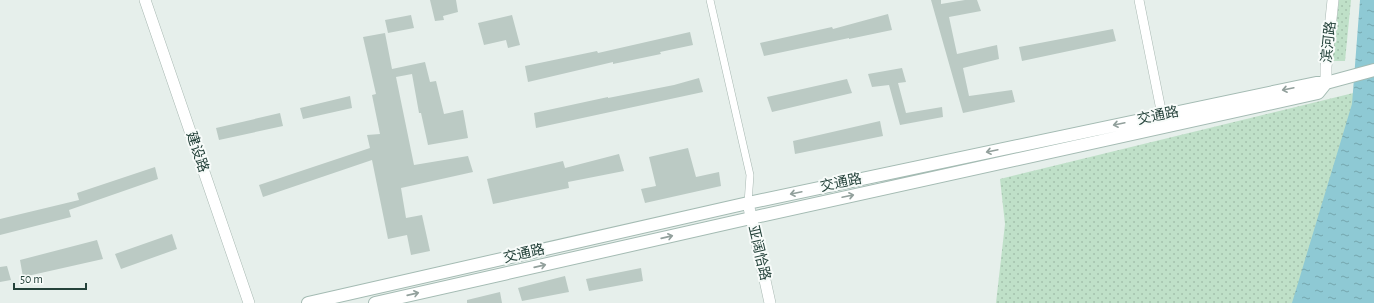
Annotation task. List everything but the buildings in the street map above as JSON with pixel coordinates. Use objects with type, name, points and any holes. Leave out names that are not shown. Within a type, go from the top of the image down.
[{"type":"main road","name":"交通路","points":[[308,303],[748,203],[1316,83],[1331,82],[1374,70]]},
{"type":"main road","points":[[375,303],[751,218],[1318,93],[1331,82]]},
{"type":"street","name":"建设路","points":[[145,0],[249,303]]},
{"type":"street","points":[[710,0],[750,175],[748,203]]},
{"type":"street","points":[[1138,0],[1162,115]]},
{"type":"street","name":"滨河路","points":[[1331,82],[1326,66],[1333,0]]},
{"type":"street","name":"亚阔恰路","points":[[748,203],[770,303]]},
{"type":"green space","points":[[1339,0],[1351,0],[1345,61],[1332,61]]},
{"type":"green space","points":[[1374,88],[1374,303],[996,303],[1005,224],[1000,179]]},
{"type":"water","points":[[1360,0],[1374,0],[1374,303],[1292,303],[1352,104]]}]
